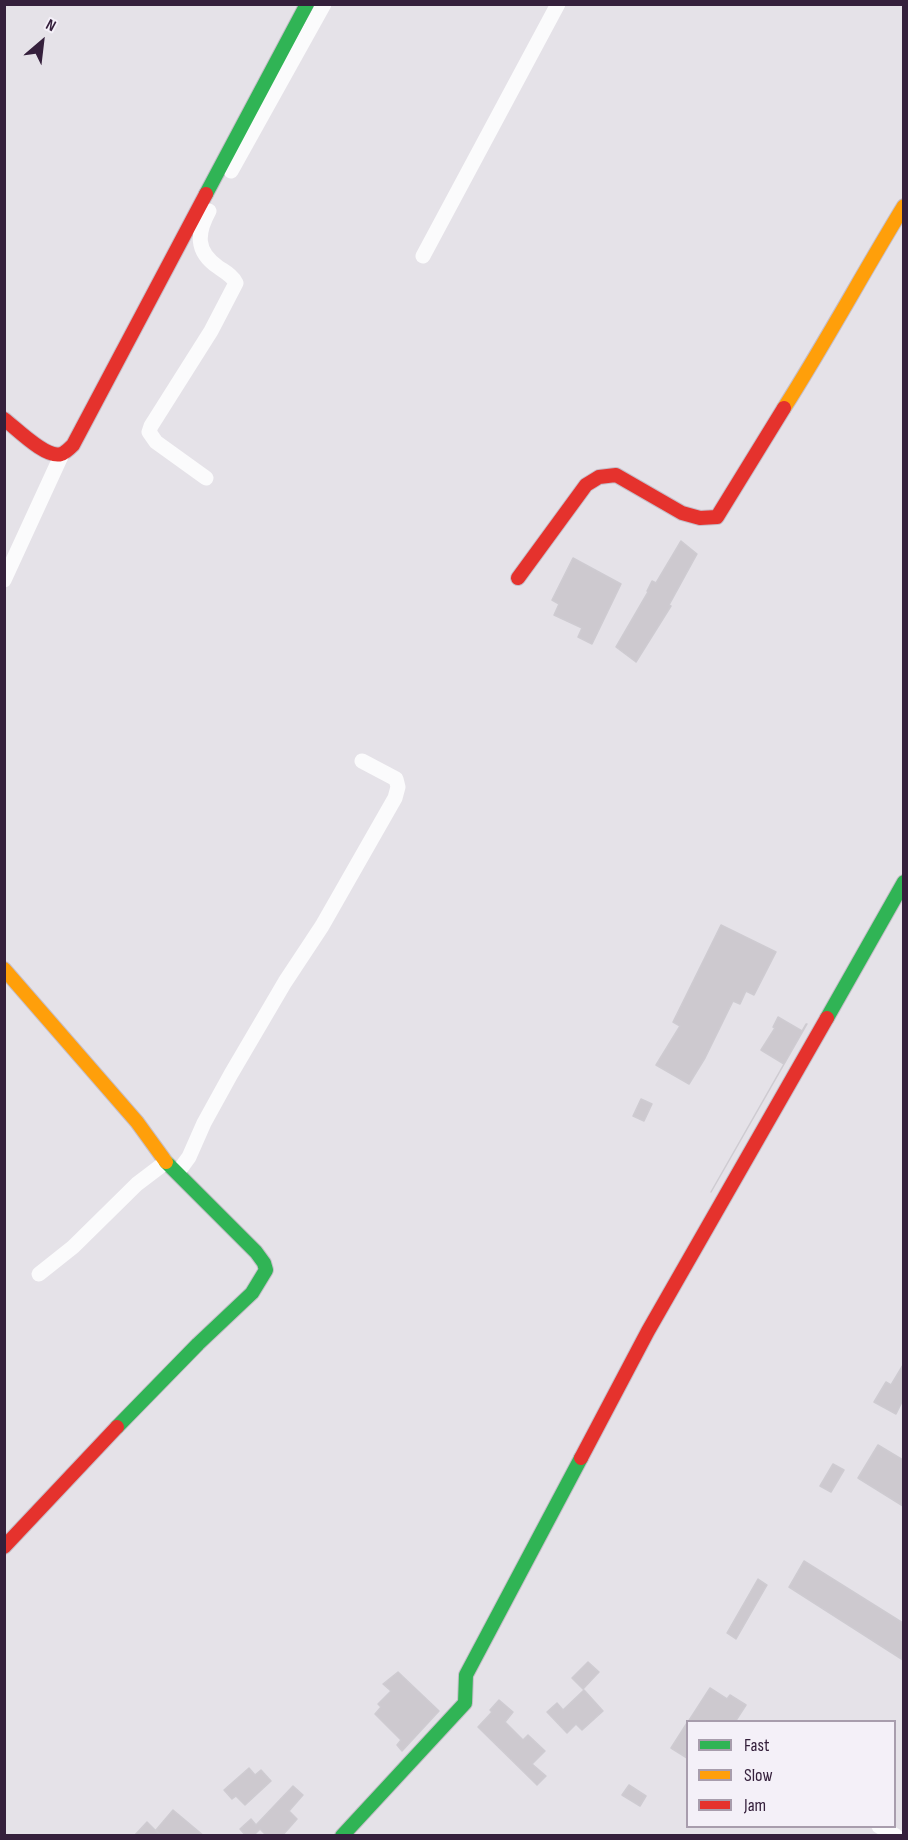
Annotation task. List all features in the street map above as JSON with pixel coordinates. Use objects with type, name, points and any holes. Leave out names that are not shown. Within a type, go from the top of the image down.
[{"type":"street","points":[[4,580],[62,454],[77,438],[307,4]]},
{"type":"street","points":[[206,478],[156,442],[149,432],[211,331],[236,283],[232,276],[216,266],[205,253],[200,243],[201,227],[291,60],[324,4]]},
{"type":"street","points":[[423,256],[558,4]]},
{"type":"street","points":[[518,578],[586,485],[599,477],[616,475],[682,513],[700,518],[717,517],[810,368],[903,206]]},
{"type":"street","points":[[4,419],[44,451],[62,454]]},
{"type":"street","points":[[178,1172],[189,1157],[204,1123],[231,1074],[285,982],[322,926],[395,798],[398,787],[396,779],[362,761]]},
{"type":"street","points":[[342,1836],[465,1703],[466,1675],[648,1331],[903,882]]},
{"type":"street","points":[[4,969],[137,1122],[166,1161],[256,1252],[266,1270],[252,1293],[198,1344],[4,1547]]},
{"type":"street","points":[[39,1274],[73,1247],[137,1184],[166,1161]]},
{"type":"street","points":[[881,1828],[896,1836]]},
{"type":"building","points":[[681,541],[697,554],[669,605],[671,606],[636,662],[616,647],[652,581],[656,583]]},
{"type":"building","points":[[573,558],[621,584],[592,644],[578,637],[582,628],[554,615],[559,604],[552,600]]},
{"type":"building","points":[[721,925],[776,952],[754,995],[746,991],[740,1004],[733,1001],[705,1058],[689,1084],[656,1065],[680,1026],[673,1022]]},
{"type":"building","points":[[778,1017],[802,1031],[807,1024],[711,1192],[784,1064],[761,1050],[775,1028],[773,1027]]},
{"type":"building","points":[[641,1099],[652,1104],[644,1121],[633,1116]]},
{"type":"building","points":[[903,1365],[903,1400],[896,1414],[874,1402],[886,1382],[891,1385]]},
{"type":"building","points":[[878,1445],[903,1460],[903,1506],[858,1478]]},
{"type":"building","points":[[833,1464],[844,1470],[831,1492],[820,1486]]},
{"type":"building","points":[[804,1561],[903,1623],[903,1660],[789,1587]]},
{"type":"building","points":[[758,1579],[767,1585],[736,1639],[727,1633]]},
{"type":"building","points":[[588,1662],[599,1672],[583,1689],[572,1678]]},
{"type":"building","points":[[398,1672],[439,1711],[402,1751],[397,1745],[401,1740],[375,1714],[381,1707],[378,1704],[391,1691],[383,1684]]},
{"type":"building","points":[[710,1688],[727,1699],[730,1695],[746,1705],[736,1720],[689,1720]]},
{"type":"building","points":[[584,1690],[603,1711],[582,1730],[576,1724],[567,1733],[547,1712],[557,1703],[563,1710]]},
{"type":"building","points":[[499,1700],[513,1712],[505,1722],[523,1740],[528,1735],[545,1751],[532,1764],[546,1776],[537,1785],[478,1727],[492,1712],[490,1710]]},
{"type":"building","points":[[686,1725],[686,1757],[671,1748]]},
{"type":"building","points":[[249,1768],[255,1775],[261,1770],[271,1781],[245,1805],[236,1796],[232,1799],[224,1790]]},
{"type":"building","points":[[629,1785],[646,1796],[640,1806],[622,1795]]},
{"type":"building","points":[[293,1786],[303,1795],[289,1811],[297,1819],[282,1836],[267,1836],[260,1829],[253,1836],[246,1836],[240,1829],[251,1819],[256,1825]]},
{"type":"building","points":[[173,1810],[204,1836],[162,1836],[156,1830]]},
{"type":"building","points":[[147,1822],[161,1836],[134,1836]]},
{"type":"traffic: fast","points":[[206,194],[307,4]]},
{"type":"traffic: fast","points":[[827,1018],[904,882]]},
{"type":"traffic: fast","points":[[117,1427],[198,1344],[252,1293],[266,1270],[256,1252],[166,1162]]},
{"type":"traffic: fast","points":[[342,1836],[465,1703],[466,1675],[581,1458]]},
{"type":"traffic: slow","points":[[784,408],[904,206]]},
{"type":"traffic: slow","points":[[4,969],[137,1122],[166,1162]]},
{"type":"traffic: jam","points":[[4,419],[31,442],[47,452],[61,454],[73,445],[206,194]]},
{"type":"traffic: jam","points":[[518,578],[586,485],[599,477],[616,475],[682,513],[700,518],[717,517],[784,408]]},
{"type":"traffic: jam","points":[[581,1458],[648,1331],[827,1018]]},
{"type":"traffic: jam","points":[[4,1547],[117,1427]]}]
